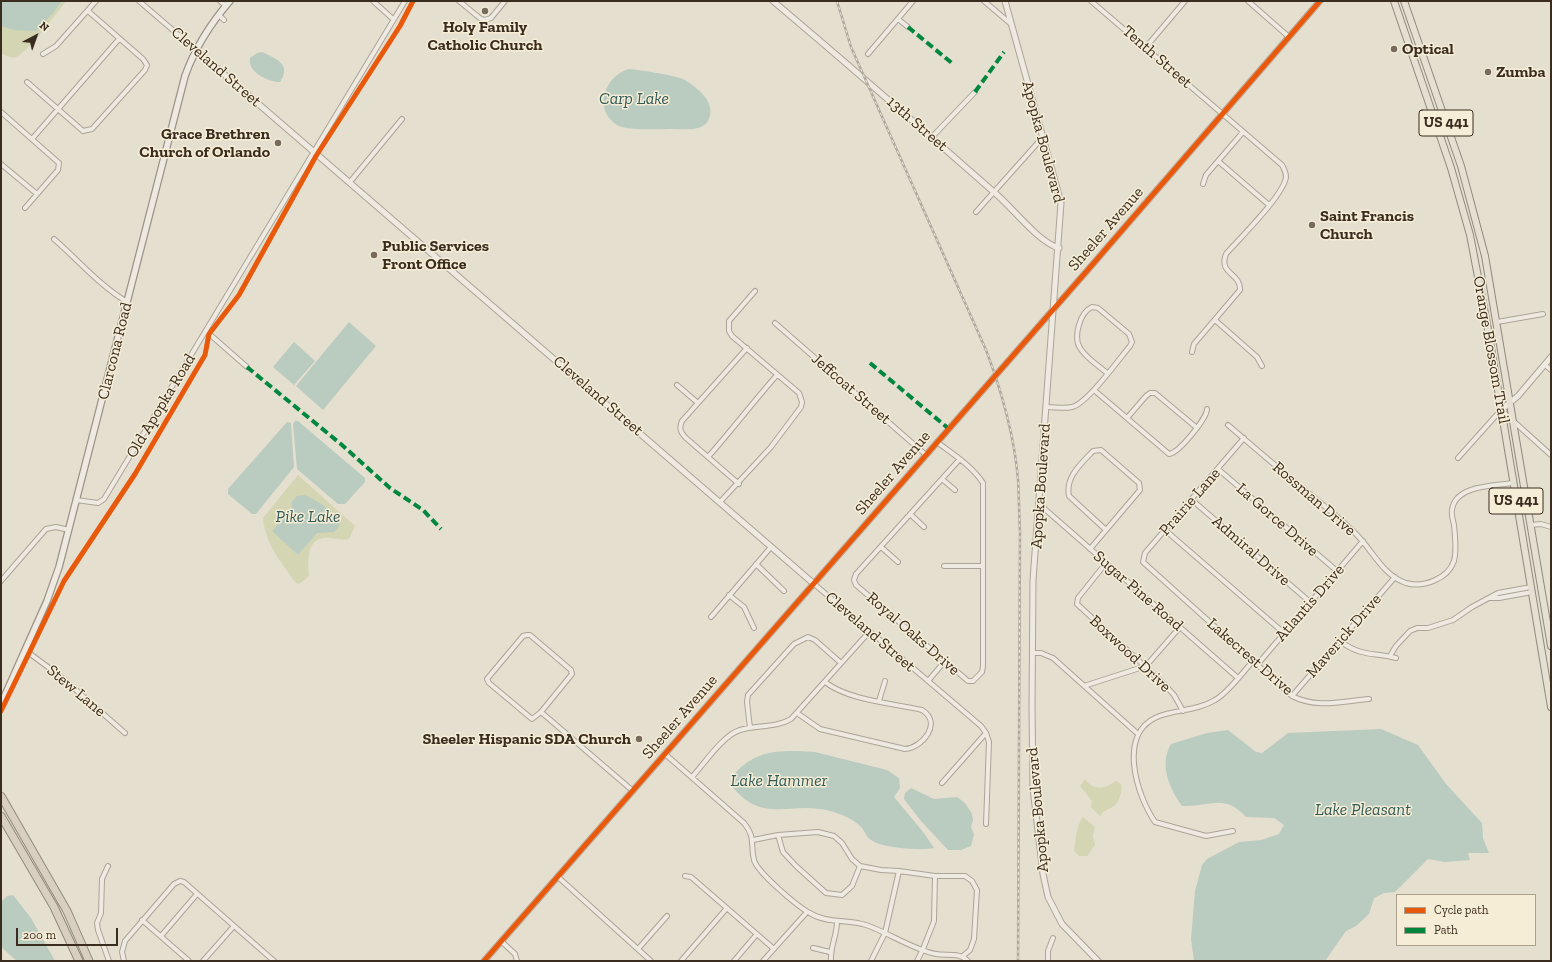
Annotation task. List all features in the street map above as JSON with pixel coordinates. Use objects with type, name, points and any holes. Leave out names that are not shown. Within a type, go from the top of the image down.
[{"type":"highway","points":[[1,796],[67,911],[89,961]]},
{"type":"highway","points":[[1,816],[54,907],[79,961]]},
{"type":"main road","name":"Clarcona Road","points":[[1,704],[53,585],[69,530],[186,76],[196,50],[218,15],[230,1]]},
{"type":"main road","points":[[1396,3],[1405,3]]},
{"type":"main road","points":[[1396,3],[1409,17]]},
{"type":"main road","name":"Orange Blossom Trail","points":[[1396,3],[1444,148],[1470,235],[1487,324],[1531,589],[1548,677],[1551,707]]},
{"type":"main road","name":"Orange Blossom Trail","points":[[1405,3],[1454,145],[1480,233],[1497,322],[1551,646]]},
{"type":"main road","points":[[1424,91],[1433,87]]},
{"type":"main road","points":[[1444,148],[1454,145]]},
{"type":"main road","points":[[1470,235],[1480,233]]},
{"type":"main road","points":[[1487,324],[1497,322]]},
{"type":"main road","points":[[1513,483],[1519,486],[1526,496]]},
{"type":"street","points":[[43,54],[56,46],[96,1]]},
{"type":"street","name":"Cleveland Street","points":[[139,1],[771,547],[981,726],[986,733]]},
{"type":"street","points":[[220,1],[226,6]]},
{"type":"street","points":[[373,1],[393,19]]},
{"type":"street","name":"Old Apopka Road","points":[[76,500],[98,503],[104,499],[405,1]]},
{"type":"street","points":[[459,1],[481,19],[485,20],[490,18],[505,1]]},
{"type":"street","name":"13th Street","points":[[773,1],[932,137],[1050,244],[1059,248]]},
{"type":"street","points":[[868,54],[913,1]]},
{"type":"street","points":[[984,1],[1011,24]]},
{"type":"street","name":"Apopka Boulevard","points":[[1005,1],[1061,203],[1059,248],[1033,586],[1032,779],[1044,881],[1050,902],[1062,924],[1098,961]]},
{"type":"street","name":"Tenth Street","points":[[1091,1],[1282,165],[1285,171],[1284,182],[1269,205]]},
{"type":"street","points":[[1146,47],[1185,1]]},
{"type":"street","points":[[1248,1],[1289,37]]},
{"type":"street","name":"Sheeler Avenue","points":[[484,961],[1054,309],[1320,1]]},
{"type":"street","points":[[27,82],[83,131],[92,129],[144,70],[147,66],[143,58],[88,11]]},
{"type":"street","points":[[218,15],[224,20]]},
{"type":"street","points":[[898,19],[908,27]]},
{"type":"street","points":[[32,139],[119,39]]},
{"type":"street","points":[[932,137],[975,92]]},
{"type":"street","points":[[1,112],[57,159],[59,166],[58,170],[25,208]]},
{"type":"street","points":[[350,182],[402,119]]},
{"type":"street","points":[[1203,184],[1206,175],[1243,132]]},
{"type":"street","points":[[976,212],[995,193],[1043,137]]},
{"type":"street","points":[[1192,352],[1194,344],[1240,290],[1238,280],[1223,263],[1226,254],[1269,205],[1218,161]]},
{"type":"street","points":[[1,164],[37,194]]},
{"type":"street","points":[[54,239],[79,260],[104,286],[127,302]]},
{"type":"street","points":[[720,502],[739,484],[771,447],[801,407],[801,397],[799,393],[732,336],[728,326],[732,317],[756,291]]},
{"type":"street","points":[[1047,407],[1072,407],[1084,401],[1130,346],[1132,338],[1098,308],[1092,307],[1089,308],[1079,321],[1077,342],[1081,350],[1107,373]]},
{"type":"street","points":[[1497,322],[1543,314]]},
{"type":"street","points":[[1215,320],[1257,357],[1262,366]]},
{"type":"street","name":"Jeffcoat Street","points":[[775,323],[926,455]]},
{"type":"street","points":[[206,331],[247,367]]},
{"type":"street","points":[[739,484],[686,438],[680,430],[682,421],[746,348]]},
{"type":"street","points":[[1458,458],[1501,410],[1551,358]]},
{"type":"street","points":[[1545,365],[1551,370]]},
{"type":"street","points":[[708,457],[743,414],[778,375]]},
{"type":"street","points":[[677,385],[698,403]]},
{"type":"street","points":[[1094,390],[1169,454],[1176,451],[1197,428],[1207,413],[1207,409]]},
{"type":"street","points":[[1127,418],[1146,396],[1155,393],[1197,428]]},
{"type":"street","points":[[1501,410],[1551,455]]},
{"type":"street","name":"Rossman Drive","points":[[1228,425],[1355,533],[1377,561],[1395,577]]},
{"type":"street","name":"Prairie Lane","points":[[1147,567],[1143,562],[1145,553],[1244,438]]},
{"type":"street","name":"Royal Oaks Drive","points":[[937,442],[959,460],[979,477],[983,483],[982,672],[973,681],[968,681],[856,585],[854,580],[856,574],[959,460]]},
{"type":"street","points":[[1090,549],[1140,490],[1140,487],[1133,478],[1097,449],[1093,451],[1071,476],[1068,492],[1069,496],[1106,530]]},
{"type":"street","name":"La Gorce Drive","points":[[1218,469],[1337,571]]},
{"type":"street","points":[[942,479],[955,490]]},
{"type":"street","points":[[1395,577],[1406,583],[1422,584],[1435,581],[1444,575],[1453,563],[1456,551],[1451,511],[1455,500],[1466,492],[1513,483]]},
{"type":"street","name":"Admiral Drive","points":[[1192,500],[1310,602]]},
{"type":"street","name":"Sugar Pine Road","points":[[1039,504],[1238,678]]},
{"type":"street","points":[[910,514],[924,527]]},
{"type":"street","points":[[1531,525],[1541,524],[1551,527]]},
{"type":"street","points":[[1,581],[46,529],[56,527],[69,530]]},
{"type":"street","points":[[1164,530],[1284,633]]},
{"type":"street","name":"Atlantis Drive","points":[[1258,665],[1310,602],[1363,542]]},
{"type":"street","points":[[711,617],[729,594],[771,547]]},
{"type":"street","points":[[881,547],[898,562]]},
{"type":"street","name":"Boxwood Drive","points":[[1106,563],[1078,598],[1077,604],[1146,666],[1174,695],[1183,711]]},
{"type":"street","points":[[756,564],[784,590]]},
{"type":"street","points":[[944,566],[983,566]]},
{"type":"street","name":"Lakecrest Drive","points":[[1147,567],[1292,696],[1302,701],[1319,704],[1369,699]]},
{"type":"street","name":"Maverick Drive","points":[[1292,696],[1341,642],[1395,577]]},
{"type":"street","points":[[1390,656],[1396,646],[1410,631],[1417,628],[1428,628],[1453,620],[1498,593],[1531,589]]},
{"type":"street","points":[[729,594],[744,608],[754,628]]},
{"type":"street","points":[[1084,686],[1146,666],[1180,627]]},
{"type":"street","points":[[692,777],[733,733],[750,728],[785,722],[797,713],[870,631]]},
{"type":"street","points":[[527,634],[571,670],[572,674],[541,712],[532,719],[528,717],[487,679],[518,642],[527,634]]},
{"type":"street","points":[[750,728],[747,702],[748,695],[794,644],[808,637],[815,640],[841,663]]},
{"type":"street","points":[[1341,642],[1350,648],[1368,655],[1390,656],[1396,658]]},
{"type":"street","name":"Stew Lane","points":[[25,650],[60,676],[125,733]]},
{"type":"street","points":[[1032,653],[1046,654],[1053,658],[1138,734]]},
{"type":"street","points":[[928,681],[945,661]]},
{"type":"street","points":[[1234,832],[1206,836],[1155,822],[1142,796],[1134,766],[1134,744],[1138,734],[1149,722],[1156,718],[1204,706],[1217,700],[1253,661]]},
{"type":"street","points":[[879,701],[885,681]]},
{"type":"street","points":[[797,713],[820,729],[904,749],[916,746],[931,730],[931,718],[922,710],[841,692],[825,682]]},
{"type":"street","points":[[541,712],[633,791]]},
{"type":"street","points":[[942,783],[986,733]]},
{"type":"street","points":[[986,733],[989,742],[986,824]]},
{"type":"street","points":[[665,754],[744,823],[751,832],[754,860],[759,871],[807,912],[828,921],[860,924],[936,954],[954,954],[963,956],[968,961]]},
{"type":"street","points":[[753,840],[778,835],[818,832],[834,836],[842,843],[852,859],[860,866],[935,876],[964,876],[972,881],[977,890],[974,939],[970,950],[963,956]]},
{"type":"street","points":[[778,835],[782,852],[826,893],[842,895],[852,886],[860,866]]},
{"type":"street","points":[[108,866],[102,879],[100,913],[97,923],[109,961]]},
{"type":"street","points":[[871,961],[885,933],[899,871]]},
{"type":"street","points":[[685,876],[691,877],[774,949]]},
{"type":"street","points":[[917,961],[934,921],[935,876]]},
{"type":"street","points":[[558,877],[651,961]]},
{"type":"street","points":[[124,961],[122,952],[124,941],[177,882],[184,882],[274,961]]},
{"type":"street","points":[[160,936],[197,894]]},
{"type":"street","points":[[681,961],[727,908]]},
{"type":"street","points":[[763,961],[807,912]]},
{"type":"street","points":[[638,949],[667,916]]},
{"type":"street","points":[[142,920],[189,961]]},
{"type":"street","points":[[831,961],[830,952],[837,933],[838,922]]},
{"type":"street","points":[[203,961],[234,926]]},
{"type":"street","points":[[734,961],[758,934]]},
{"type":"street","points":[[1048,961],[1048,951],[1053,938]]},
{"type":"street","points":[[501,941],[515,954],[517,961]]},
{"type":"street","points":[[813,948],[830,952]]},
{"type":"green space","points":[[62,1],[66,1],[42,32],[21,54],[12,58],[1,53],[1,26],[13,30],[54,12]]},
{"type":"green space","points":[[298,475],[355,526],[349,539],[342,540],[323,538],[314,543],[309,553],[309,576],[298,584],[274,552],[264,527],[263,518]],"holes":[[[310,497],[330,511],[334,532],[317,532],[298,555],[273,530],[292,507],[291,503]]]},
{"type":"green space","points":[[1085,779],[1092,786],[1100,788],[1116,781],[1121,784],[1119,799],[1114,806],[1100,816],[1091,807],[1092,801],[1080,786]]},
{"type":"green space","points":[[1083,817],[1095,827],[1093,836],[1095,845],[1087,856],[1079,856],[1074,851],[1078,829]]},
{"type":"water","points":[[1,1],[62,1],[36,31],[13,30],[1,26]]},
{"type":"water","points":[[262,52],[277,60],[283,66],[284,71],[280,82],[275,82],[264,78],[252,68],[250,58],[257,53]]},
{"type":"water","name":"Carp Lake","points":[[629,69],[672,76],[689,82],[700,91],[708,102],[710,114],[708,121],[701,127],[695,129],[636,129],[617,125],[610,119],[605,111],[605,94],[613,79],[620,73]]},
{"type":"water","points":[[349,322],[376,346],[323,410],[296,386]]},
{"type":"water","points":[[294,342],[315,361],[294,385],[273,367]]},
{"type":"water","points":[[295,421],[298,421],[365,478],[365,482],[345,504],[338,504],[297,469],[293,424]]},
{"type":"water","points":[[287,422],[291,423],[294,467],[256,514],[252,514],[228,494],[228,489]]},
{"type":"water","name":"Pike Lake","points":[[304,495],[324,506],[340,523],[334,532],[317,533],[298,555],[272,531],[292,507],[291,503],[297,496]]},
{"type":"water","name":"Lake Pleasant","points":[[1381,729],[1418,745],[1446,784],[1482,823],[1483,838],[1489,853],[1468,853],[1470,860],[1445,862],[1428,859],[1395,892],[1384,893],[1374,898],[1369,914],[1356,926],[1346,931],[1325,961],[1194,961],[1191,939],[1195,891],[1202,865],[1207,859],[1239,842],[1261,840],[1279,834],[1284,825],[1274,818],[1246,817],[1231,805],[1224,803],[1182,806],[1173,792],[1167,776],[1167,752],[1171,744],[1207,733],[1228,730],[1256,752],[1262,753],[1288,733]]},
{"type":"water","name":"Lake Hammer","points":[[772,752],[815,752],[887,770],[899,778],[900,788],[894,797],[924,833],[934,848],[911,849],[892,847],[876,843],[867,836],[859,825],[843,815],[816,808],[778,809],[754,805],[731,785],[735,774],[751,760]]},
{"type":"water","points":[[911,788],[934,799],[957,797],[965,803],[972,814],[973,820],[971,827],[974,834],[971,846],[961,850],[948,850],[921,821],[904,799],[905,793]]},
{"type":"water","points":[[13,895],[31,918],[55,961],[17,961],[1,947],[1,902],[7,896]]},
{"type":"railway","points":[[837,1],[851,47],[986,350],[1002,397],[1014,446],[1018,479],[1020,531],[1018,961]]},
{"type":"marked path","points":[[908,27],[953,64]]},
{"type":"marked path","points":[[975,92],[1004,52]]},
{"type":"marked path","points":[[870,363],[949,429]]},
{"type":"marked path","points":[[247,367],[342,445],[390,488],[423,510],[441,529]]},
{"type":"cycle path","points":[[1,711],[64,581],[135,474],[205,355],[209,334],[239,295],[316,156],[400,26],[413,1]]},
{"type":"cycle path","points":[[484,961],[1086,272],[1320,1]]},
{"type":"place","name":"Holy Family Catholic Church","points":[[485,11]]},
{"type":"place","name":"Optical","points":[[1394,49]]},
{"type":"place","name":"Zumba","points":[[1488,72]]},
{"type":"place","name":"Grace Brethren Church of Orlando","points":[[278,143]]},
{"type":"place","name":"Saint Francis Church","points":[[1312,225]]},
{"type":"place","name":"Public Services Front Office","points":[[374,255]]},
{"type":"place","name":"Sheeler Hispanic SDA Church","points":[[639,739]]}]
